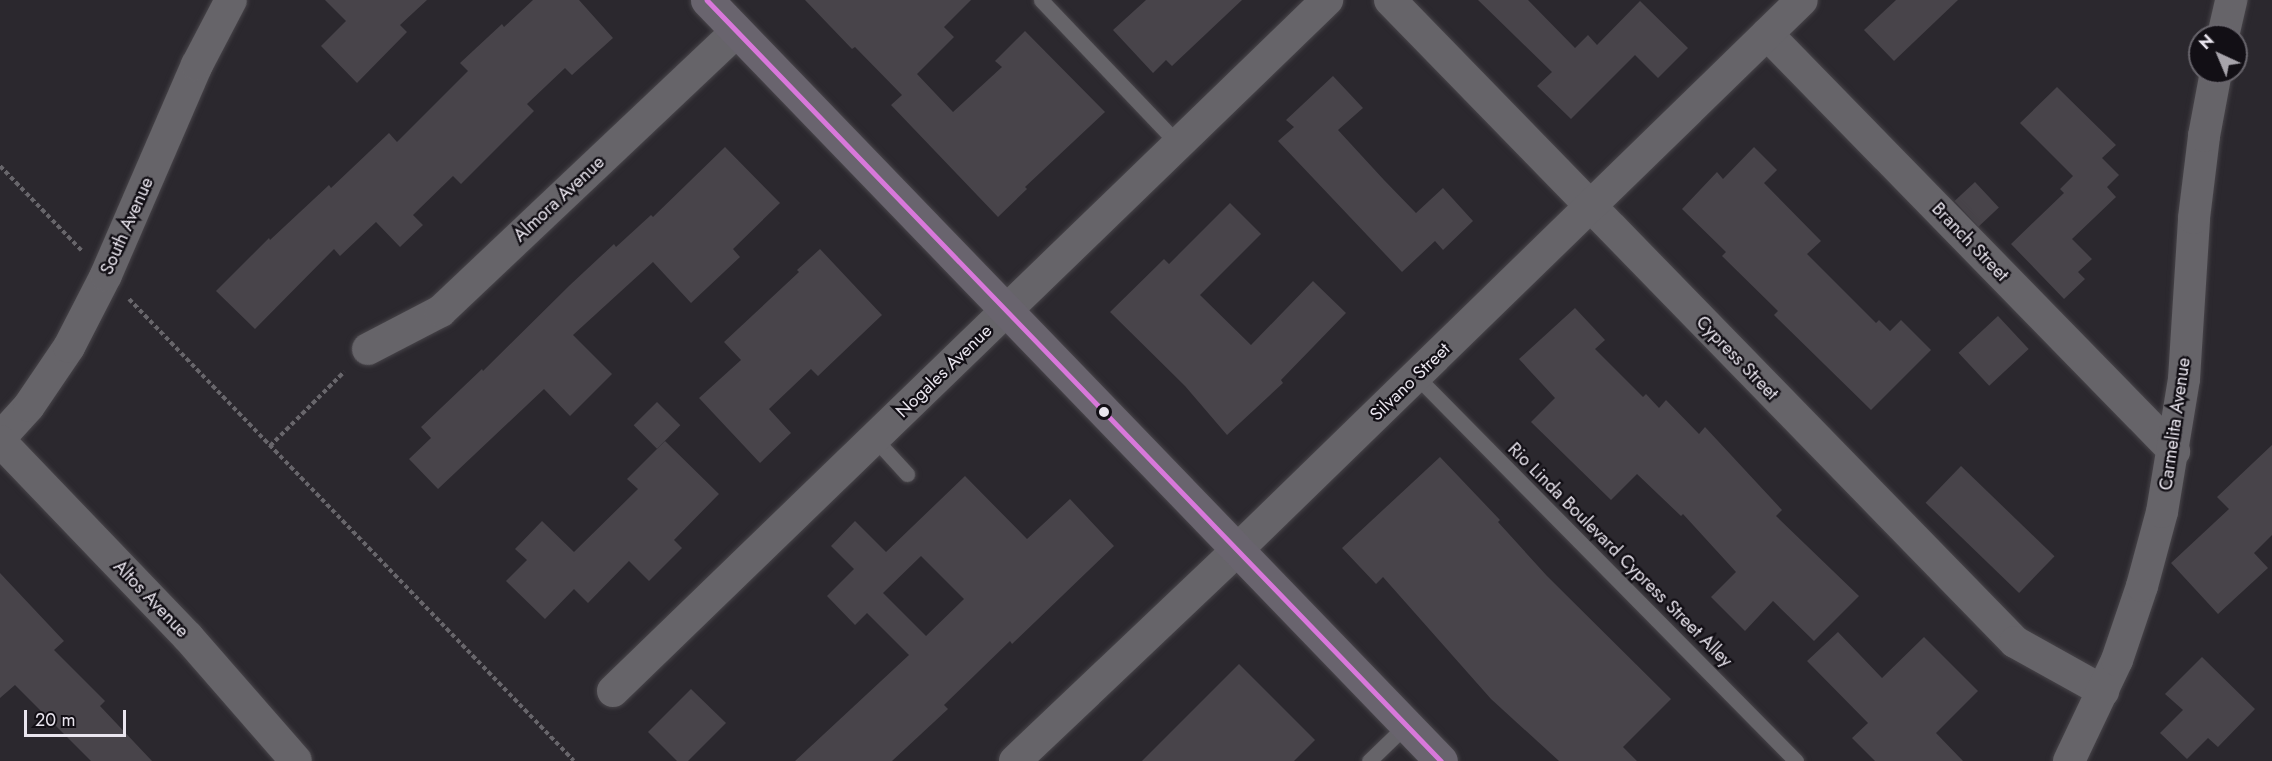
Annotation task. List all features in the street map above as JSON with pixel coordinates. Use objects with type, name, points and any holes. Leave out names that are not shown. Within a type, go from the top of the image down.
[{"type":"main road","points":[[707,0],[1441,761]]},
{"type":"street","name":"South Avenue","points":[[0,440],[29,406],[69,347],[106,275],[197,65],[231,0]]},
{"type":"street","name":"Nogales Avenue","points":[[613,691],[1327,0]]},
{"type":"street","name":"Cypress Street","points":[[1390,0],[1589,207],[2015,642],[2103,691]]},
{"type":"street","name":"Silvano Street","points":[[1015,761],[1237,550],[1802,0]]},
{"type":"street","points":[[2226,24],[2231,0]]},
{"type":"street","name":"Almora Avenue","points":[[368,349],[441,311],[737,31]]},
{"type":"street","name":"Branch Street","points":[[1767,34],[2174,451]]},
{"type":"street","name":"Carmelita Avenue","points":[[2069,761],[2103,691],[2142,586],[2174,451],[2184,378],[2194,218],[2204,136],[2214,84]]},
{"type":"street","name":"Altos Avenue","points":[[0,440],[188,637],[296,761]]},
{"type":"lane","points":[[1041,0],[1178,144]]},
{"type":"lane","name":"Rio Linda Boulevard Cypress Street Alley","points":[[1416,376],[1796,761]]},
{"type":"lane","points":[[874,438],[907,474]]},
{"type":"lane","points":[[1369,761],[1406,725]]},
{"type":"path","points":[[0,166],[80,248]]},
{"type":"path","points":[[130,301],[574,761]]},
{"type":"path","points":[[270,446],[326,389]]},
{"type":"building","points":[[325,0],[427,0],[400,25],[407,32],[357,83],[321,46],[346,21]]},
{"type":"building","points":[[533,0],[579,0],[613,38],[572,75],[565,68],[527,104],[534,111],[461,184],[453,176],[413,215],[423,225],[400,247],[376,222],[340,256],[334,249],[255,329],[216,291],[269,238],[270,240],[329,185],[331,188],[389,133],[397,142],[468,71],[460,63],[502,24],[504,27]]},
{"type":"building","points":[[805,0],[971,0],[944,27],[954,37],[917,74],[953,112],[1002,67],[995,61],[1025,31],[1105,112],[1025,187],[1027,189],[998,217],[891,105],[902,95],[855,47],[852,49]]},
{"type":"building","points":[[1146,0],[1242,0],[1172,66],[1166,60],[1153,73],[1113,30]]},
{"type":"building","points":[[1478,0],[1528,0],[1575,48],[1588,35],[1597,45],[1640,1],[1688,48],[1658,78],[1635,55],[1571,119],[1537,86],[1552,72]]},
{"type":"building","points":[[1896,0],[1958,0],[1894,61],[1864,30]]},
{"type":"building","points":[[1333,76],[1363,108],[1338,130],[1384,180],[1416,213],[1443,188],[1473,221],[1443,250],[1435,241],[1402,272],[1278,141],[1294,127],[1286,120]]},
{"type":"building","points":[[2057,87],[2116,145],[2102,158],[2119,175],[2107,187],[2116,197],[2072,239],[2092,259],[2078,272],[2085,279],[2064,299],[2011,244],[2064,193],[2060,189],[2073,176],[2020,123]]},
{"type":"building","points":[[725,147],[780,203],[733,249],[740,257],[691,303],[653,262],[573,335],[612,374],[570,416],[544,389],[438,489],[409,459],[431,438],[421,427],[482,369],[483,371],[614,244],[616,247],[651,215],[653,217]]},
{"type":"building","points":[[1754,147],[1777,170],[1764,183],[1821,241],[1807,254],[1876,323],[1879,320],[1890,331],[1901,320],[1931,350],[1871,410],[1774,315],[1778,311],[1722,256],[1726,252],[1682,209],[1717,172],[1723,179]]},
{"type":"building","points":[[1975,182],[1999,208],[1978,227],[1955,201]]},
{"type":"building","points":[[1230,203],[1261,234],[1200,295],[1251,345],[1313,281],[1346,313],[1281,380],[1283,383],[1227,435],[1185,386],[1110,312],[1164,259],[1169,264]]},
{"type":"building","points":[[820,249],[882,315],[818,376],[811,369],[769,409],[791,433],[760,463],[699,398],[741,360],[724,342],[799,272],[797,270]]},
{"type":"building","points":[[1575,308],[1605,340],[1595,349],[1643,397],[1646,394],[1659,408],[1666,400],[1699,434],[1705,427],[1782,510],[1776,516],[1859,596],[1814,641],[1773,601],[1745,631],[1711,597],[1736,572],[1683,514],[1681,516],[1637,474],[1611,500],[1531,422],[1555,398],[1519,359]]},
{"type":"building","points":[[1998,316],[2029,349],[1989,386],[1959,353]]},
{"type":"building","points":[[657,402],[680,425],[657,449],[634,425]]},
{"type":"building","points":[[665,441],[719,494],[674,540],[682,548],[649,581],[629,561],[588,603],[574,589],[545,619],[506,581],[527,560],[515,549],[542,521],[574,552],[638,489],[627,479]]},
{"type":"building","points":[[2272,445],[2272,535],[2254,553],[2268,568],[2218,614],[2171,563],[2229,509],[2217,497]]},
{"type":"building","points":[[1440,457],[1500,520],[1498,522],[1547,576],[1671,699],[1623,747],[1637,761],[1559,761],[1491,699],[1383,577],[1376,584],[1342,548]]},
{"type":"building","points":[[1961,466],[2055,556],[2019,593],[1926,503]]},
{"type":"building","points":[[965,476],[1027,539],[1070,499],[1114,546],[1012,644],[1010,641],[944,705],[948,709],[892,761],[795,761],[909,655],[867,613],[855,625],[827,596],[854,569],[831,546],[855,521],[886,552]],"holes":[[[921,556],[964,599],[926,636],[883,593]]]},
{"type":"building","points":[[0,573],[64,641],[54,650],[105,701],[100,706],[152,761],[91,761],[15,685],[0,698]]},
{"type":"building","points":[[1838,632],[1882,678],[1924,637],[1978,691],[1936,733],[1963,761],[1875,761],[1852,738],[1868,723],[1807,661]]},
{"type":"building","points":[[2202,657],[2255,709],[2218,747],[2208,738],[2187,759],[2160,733],[2183,710],[2165,694]]},
{"type":"building","points":[[1239,664],[1315,740],[1294,761],[1142,761]]},
{"type":"building","points":[[691,689],[726,723],[688,761],[677,761],[648,732]]},
{"type":"transit line","points":[[707,0],[1441,761]]}]
